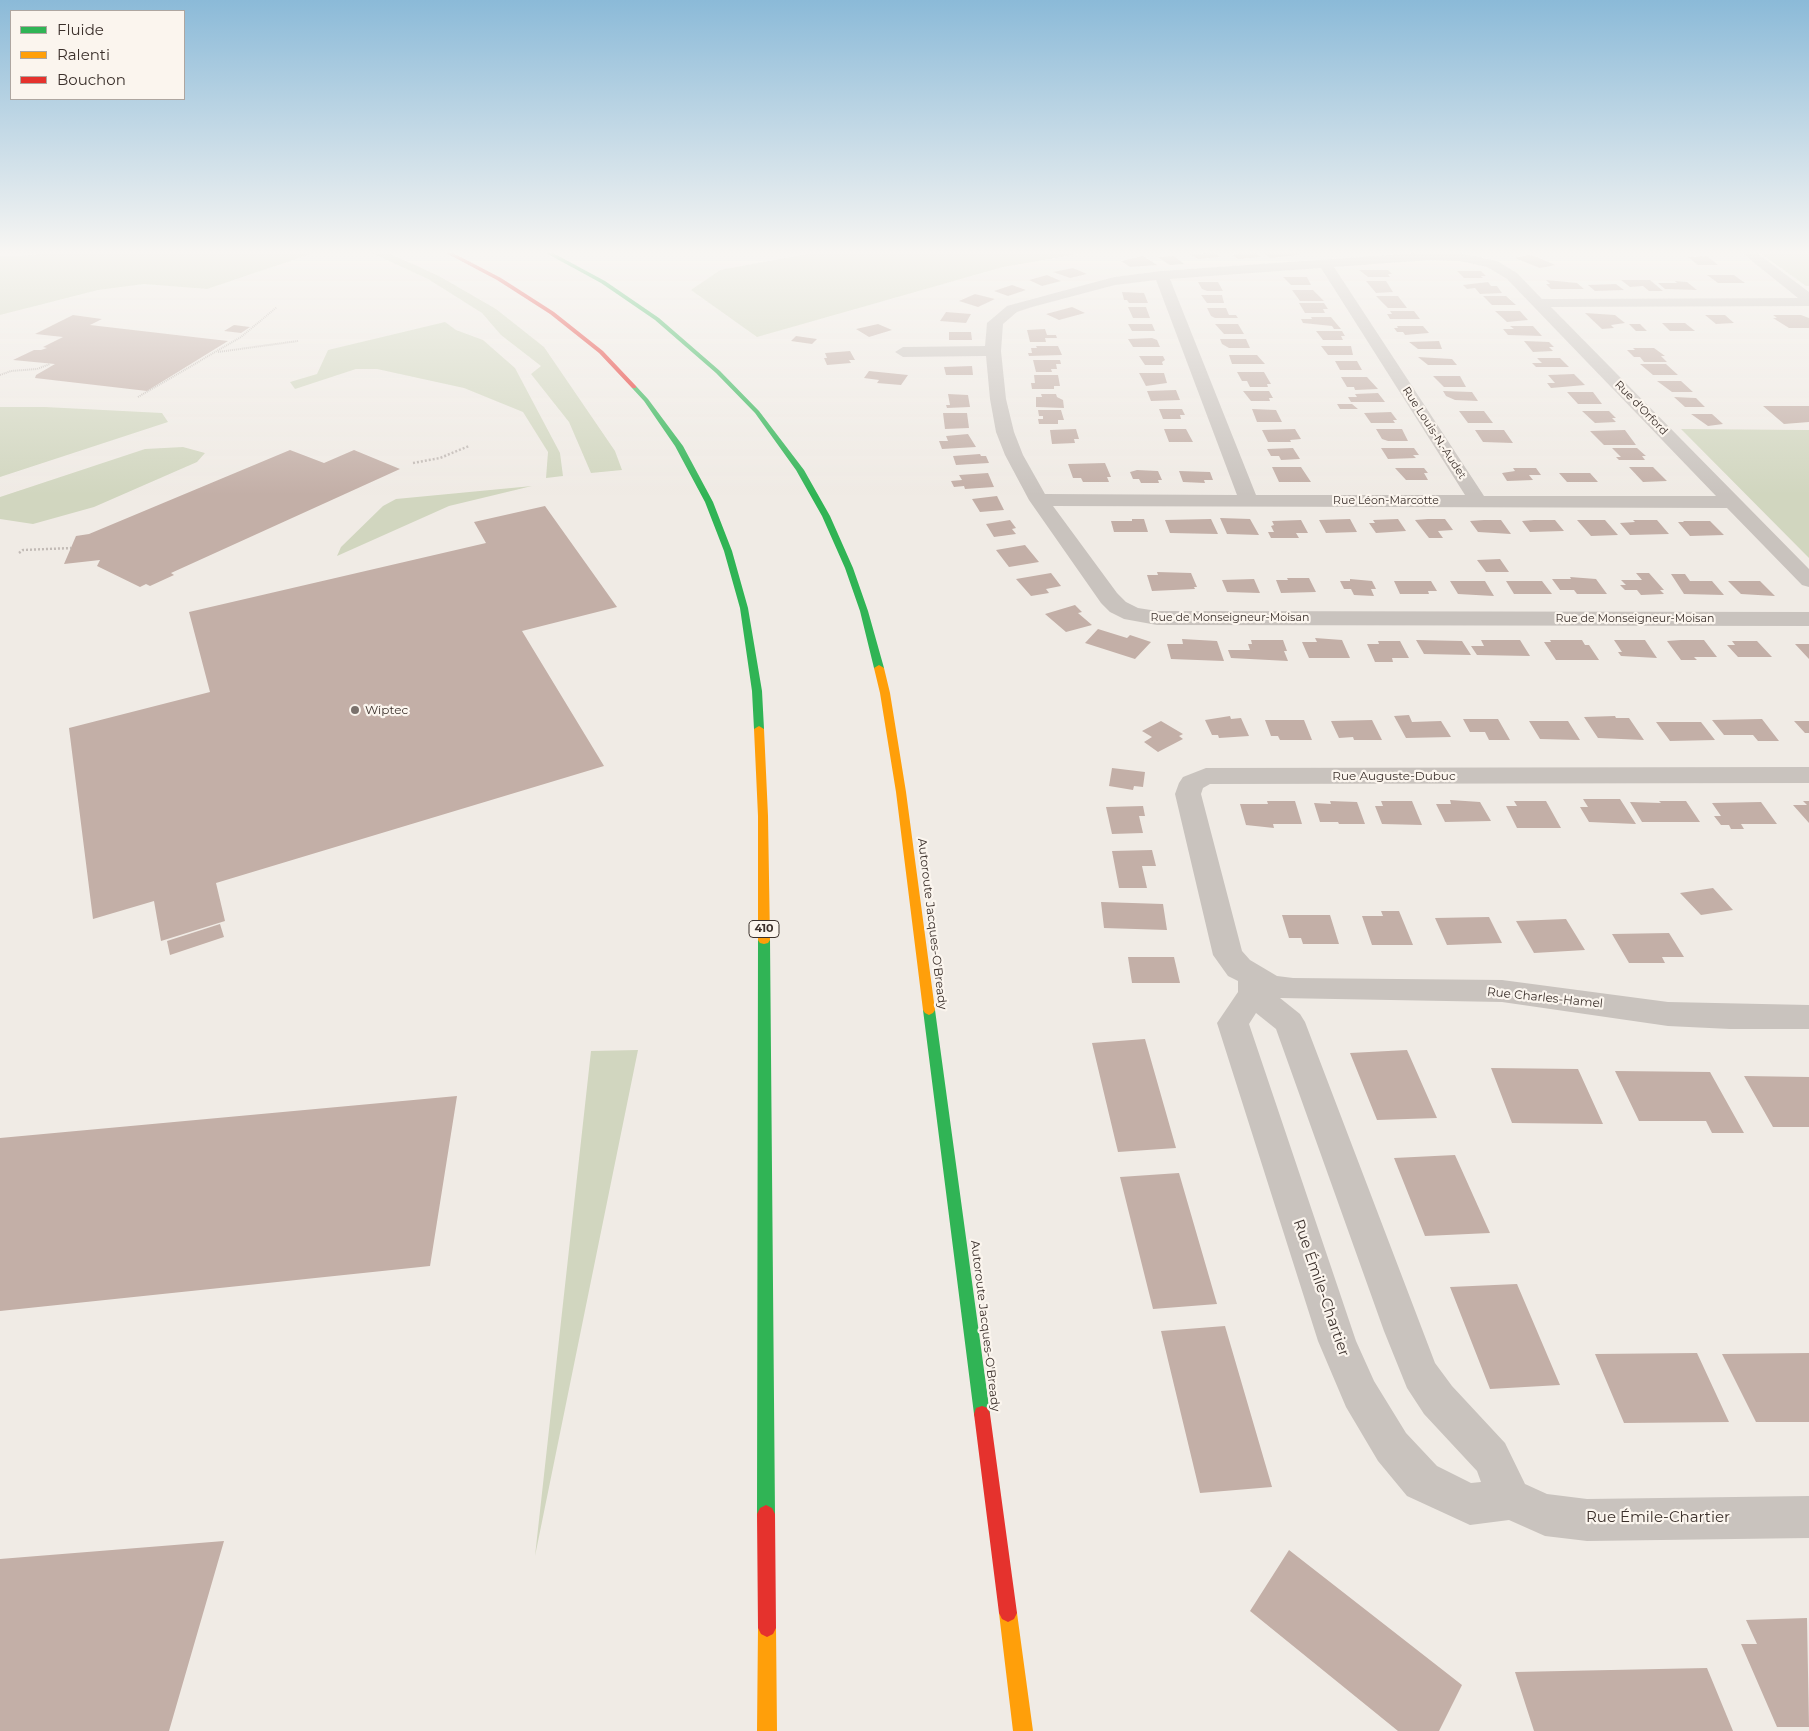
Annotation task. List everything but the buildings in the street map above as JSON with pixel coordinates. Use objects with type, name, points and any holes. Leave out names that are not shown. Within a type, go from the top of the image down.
[{"type":"highway","name":"410","points":[[578,334],[605,356],[650,404],[679,446],[709,502],[728,551],[744,608],[756,691],[763,809],[767,1731]]},
{"type":"highway","name":"Autoroute Jacques-O'Bready","points":[[675,334],[734,387],[772,430],[804,476],[826,516],[849,568],[869,626],[885,694],[901,792],[1023,1731]]},
{"type":"street","name":"Rue de Monseigneur-Moisan","points":[[994,334],[993,351],[998,399],[1005,432],[1014,455],[1039,500],[1108,598],[1118,607],[1132,614],[1143,617],[1809,619]]},
{"type":"street","points":[[1184,334],[1249,501]]},
{"type":"street","name":"Rue Louis-N.-Audet","points":[[1370,334],[1478,502]]},
{"type":"street","name":"Rue d'Orford","points":[[1570,334],[1809,581]]},
{"type":"street","points":[[903,352],[993,351]]},
{"type":"street","name":"Rue Léon-Marcotte","points":[[1039,500],[1732,502]]},
{"type":"street","name":"Rue Auguste-Dubuc","points":[[1253,986],[1228,955],[1188,794],[1192,783],[1206,776],[1809,775]]},
{"type":"street","points":[[1253,986],[1289,1022],[1421,1375],[1438,1400],[1491,1457],[1510,1500]]},
{"type":"street","name":"Rue Charles-Hamel","points":[[1253,986],[1293,989],[1502,991],[1565,998],[1668,1014],[1809,1017]]},
{"type":"street","name":"Rue Émile-Chartier","points":[[1253,986],[1234,1023],[1337,1341],[1360,1394],[1392,1447],[1422,1481],[1470,1504],[1510,1500],[1545,1515],[1587,1520],[1809,1517]]},
{"type":"path","points":[[138,397],[244,334]]},
{"type":"path","points":[[215,352],[298,341]]},
{"type":"path","points":[[0,375],[11,371],[37,369],[50,364]]},
{"type":"path","points":[[413,463],[440,458],[469,446]]},
{"type":"path","points":[[19,553],[23,550],[71,548]]},
{"type":"green space","points":[[396,334],[466,334],[483,340],[515,368],[560,453],[563,476],[546,478],[548,452],[523,412],[464,388],[377,369],[356,369],[295,389],[290,382],[317,374],[328,350]]},
{"type":"green space","points":[[500,334],[527,334],[544,347],[615,451],[622,470],[591,473],[569,422],[531,374],[541,366]]},
{"type":"green space","points":[[752,334],[768,334],[757,337]]},
{"type":"green space","points":[[0,407],[45,407],[162,413],[168,422],[0,477]]},
{"type":"green space","points":[[1681,429],[1809,430],[1809,558]]},
{"type":"green space","points":[[183,447],[205,453],[197,462],[94,507],[33,524],[0,519],[0,497],[145,449]]},
{"type":"green space","points":[[532,486],[449,506],[337,556],[341,547],[383,506],[396,499]]},
{"type":"green space","points":[[638,1050],[535,1556],[591,1051]]},
{"type":"traffic: fast","points":[[674,334],[718,372],[757,412],[800,470],[826,516],[849,568],[864,611],[879,668]]},
{"type":"traffic: fast","points":[[634,387],[646,400],[679,446],[709,502],[728,551],[744,608],[757,691],[759,729]]},
{"type":"traffic: fast","points":[[764,940],[766,1514]]},
{"type":"traffic: fast","points":[[929,1010],[982,1414]]},
{"type":"traffic: slow","points":[[879,668],[885,693],[901,792],[929,1010]]},
{"type":"traffic: slow","points":[[759,729],[763,816],[764,940]]},
{"type":"traffic: slow","points":[[1008,1613],[1023,1731]]},
{"type":"traffic: slow","points":[[767,1628],[767,1731]]},
{"type":"traffic: jam","points":[[578,334],[601,352],[634,387]]},
{"type":"traffic: jam","points":[[982,1414],[1008,1613]]},
{"type":"traffic: jam","points":[[766,1514],[767,1628]]},
{"type":"place","name":"Wiptec","points":[[355,710]]}]
